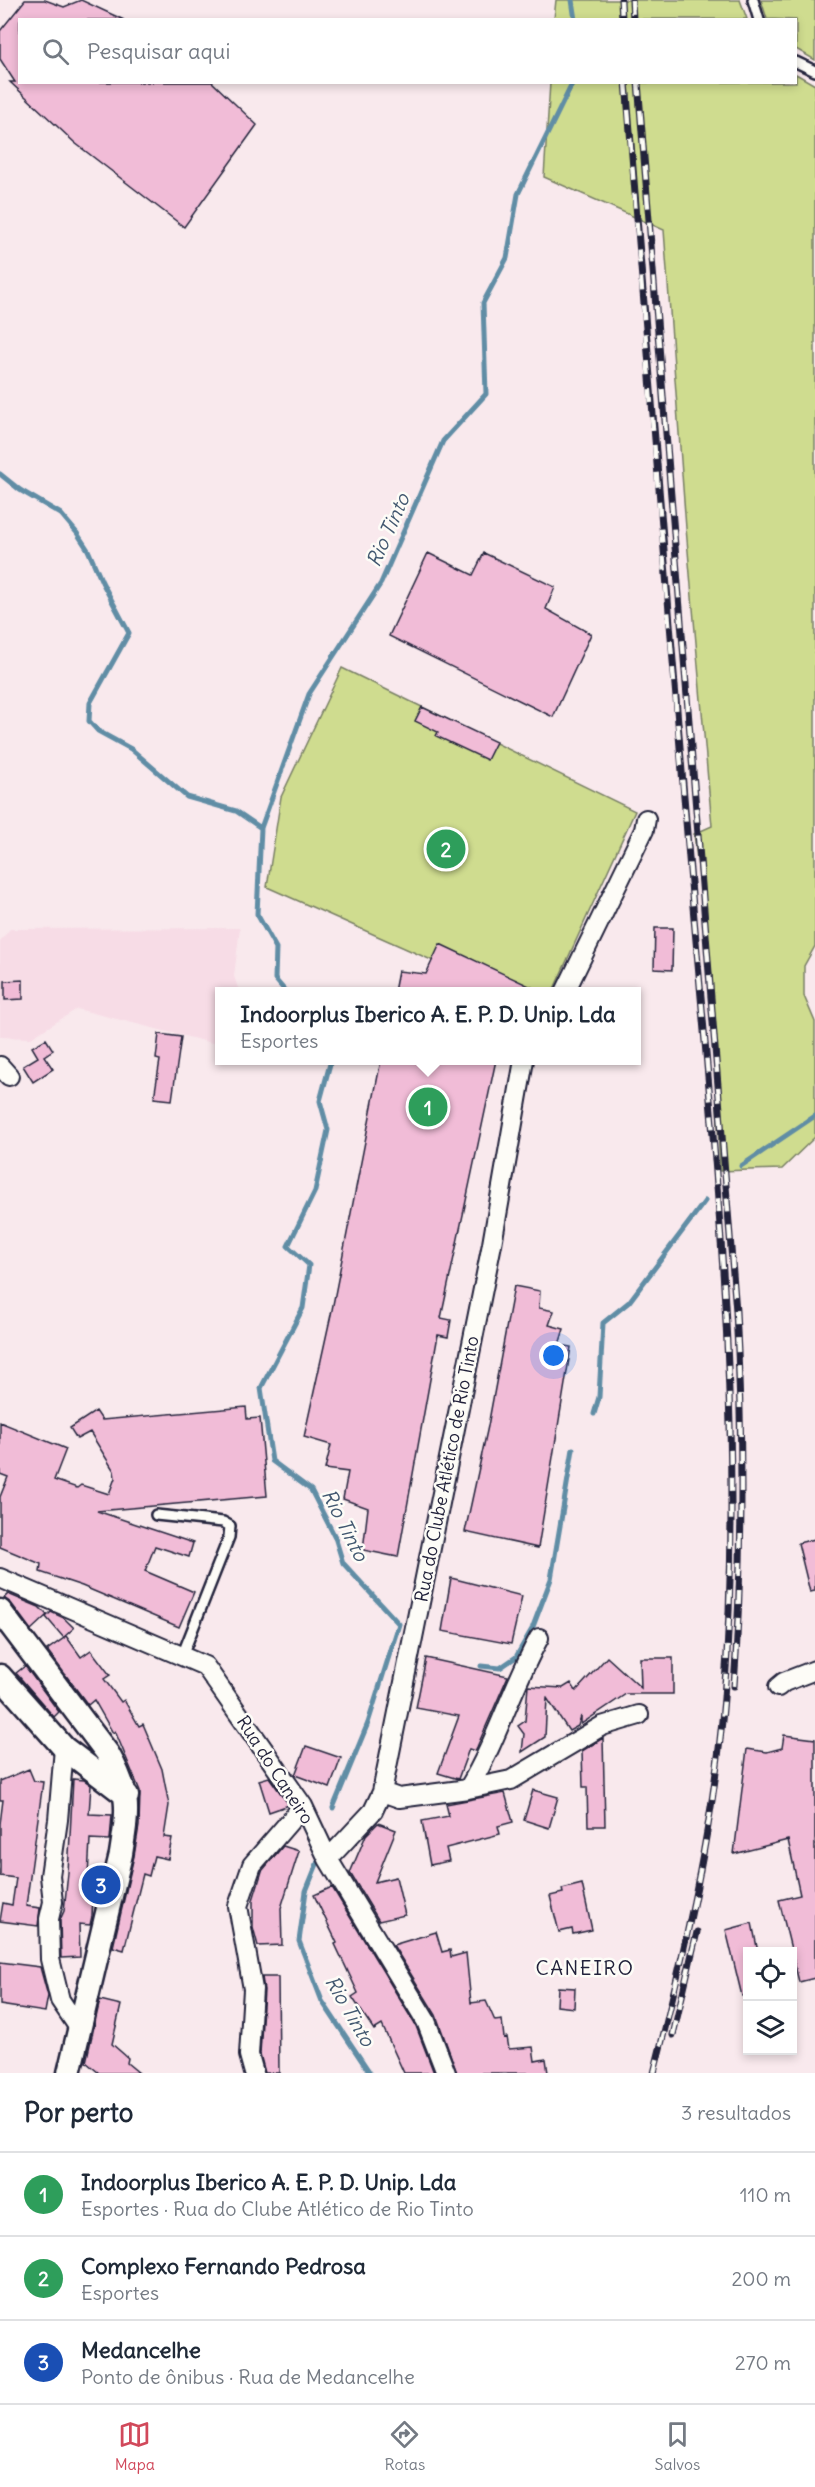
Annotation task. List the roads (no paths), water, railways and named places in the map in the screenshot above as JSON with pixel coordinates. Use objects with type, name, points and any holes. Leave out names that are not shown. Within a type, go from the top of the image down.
[{"type":"street","points":[[567,987],[644,830],[646,819]]},
{"type":"street","name":"Rua do Clube Atlético de Rio Tinto","points":[[328,1859],[373,1811],[382,1792],[490,1256],[523,1065]]},
{"type":"street","name":"Rua do Caneiro","points":[[0,1578],[205,1666],[303,1806],[328,1859],[426,2021],[447,2073]]},
{"type":"street","points":[[0,1611],[108,1754],[117,1769],[127,1796],[121,1854],[70,2073]]},
{"type":"street","points":[[468,1789],[481,1768],[523,1667],[539,1638]]},
{"type":"street","points":[[778,1687],[784,1682],[815,1670]]},
{"type":"street","points":[[0,1676],[64,1748],[127,1796]]},
{"type":"street","points":[[382,1792],[399,1798],[468,1789],[511,1780],[602,1726],[639,1714]]},
{"type":"street","points":[[64,1748],[58,1820],[50,1876],[53,1902],[50,1920],[50,1959],[60,2000],[79,2028]]},
{"type":"street","points":[[254,2073],[249,2055],[252,1989],[238,1906],[252,1865],[303,1806]]},
{"type":"lane","points":[[753,0],[758,18]]},
{"type":"lane","points":[[797,63],[815,71]]},
{"type":"lane","points":[[156,1515],[223,1522],[230,1526],[229,1537],[182,1656]]},
{"type":"waterway","name":"Rio Tinto","points":[[572,0],[575,18]]},
{"type":"waterway","name":"Rio Tinto","points":[[282,987],[275,979],[276,948],[257,914],[261,828],[309,694],[381,583],[443,441],[486,394],[483,303],[507,258],[518,194],[572,84]]},
{"type":"waterway","points":[[0,474],[20,490],[61,514],[77,533],[88,550],[129,633],[90,703],[89,721],[98,731],[131,749],[187,797],[236,811],[261,828]]},
{"type":"waterway","name":"Rio Tinto","points":[[330,1065],[320,1101],[328,1130],[315,1191],[288,1246],[309,1265],[303,1308],[261,1388],[272,1461],[311,1490],[335,1537],[343,1563],[399,1624],[368,1723],[333,1808]]},
{"type":"waterway","points":[[741,1166],[815,1116]]},
{"type":"waterway","points":[[594,1414],[599,1397],[603,1323],[629,1302],[705,1201]]},
{"type":"waterway","points":[[481,1666],[500,1668],[516,1657],[532,1629],[551,1579],[573,1449]]},
{"type":"waterway","name":"Rio Tinto","points":[[319,1859],[306,1891],[299,1941],[322,2001],[370,2073]]},
{"type":"railway","points":[[621,0],[622,18]]},
{"type":"railway","points":[[632,0],[633,18]]},
{"type":"railway","points":[[626,84],[718,1195],[729,1396],[731,1497],[730,1597],[724,1698],[713,1793],[697,1887],[654,2073]]},
{"type":"railway","points":[[638,84],[736,1311],[741,1498],[734,1686]]},
{"type":"railway","points":[[673,2035],[697,1932]]},
{"type":"place","name":"Complexo Fernando Pedrosa","points":[[446,849]]},
{"type":"place","name":"Indoorplus Iberico A. E. P. D. Unip. Lda","points":[[428,1107]]},
{"type":"place","name":"Medancelhe","points":[[101,1885]]},
{"type":"district","name":"CANEIRO","points":[[585,1968]]}]
